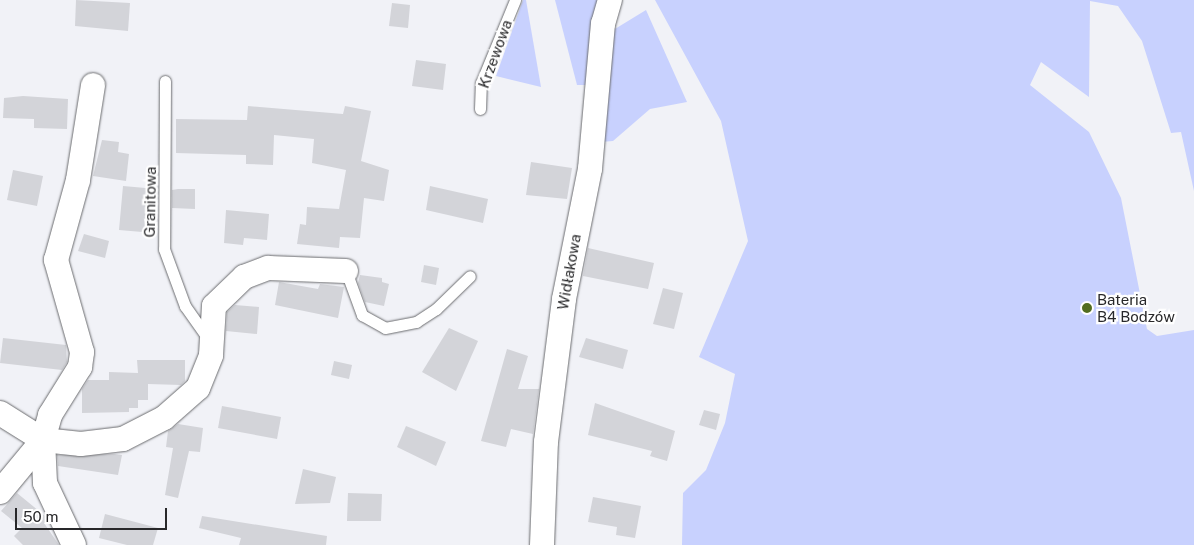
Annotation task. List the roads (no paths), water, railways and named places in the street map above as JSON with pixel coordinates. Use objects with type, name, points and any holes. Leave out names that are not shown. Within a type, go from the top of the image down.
[{"type":"street","name":"Widłakowa","points":[[542,545],[546,442],[564,299],[590,169],[603,24],[610,0]]},
{"type":"street","points":[[74,545],[45,483],[44,440],[50,415],[80,367],[82,352],[56,260],[78,180],[93,85]]},
{"type":"street","points":[[0,413],[44,440],[81,444],[123,439],[164,418],[198,388],[211,355],[210,341],[214,306],[244,277],[268,268],[346,271]]},
{"type":"street","points":[[0,492],[44,440]]},
{"type":"lane","name":"Krzewowa","points":[[480,109],[482,83],[516,0]]},
{"type":"lane","name":"Granitowa","points":[[165,81],[164,249],[184,306],[210,341]]},
{"type":"lane","points":[[346,271],[362,315],[385,328],[416,322],[436,308],[470,276]]},
{"type":"place","name":"Bateria B4 Bodzów","points":[[1087,308]]}]
